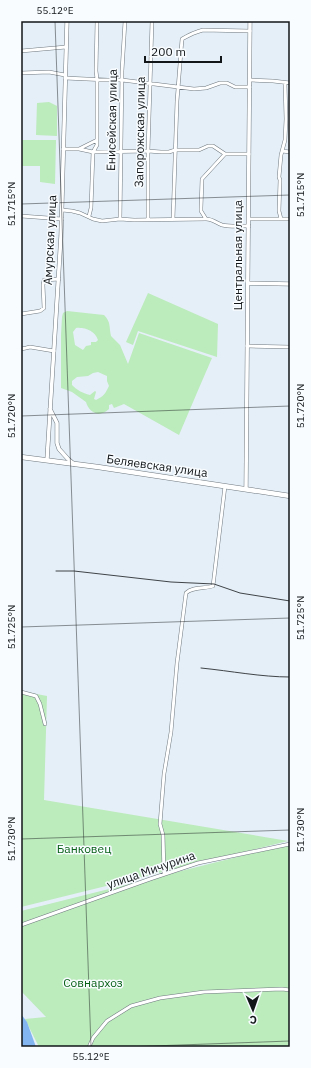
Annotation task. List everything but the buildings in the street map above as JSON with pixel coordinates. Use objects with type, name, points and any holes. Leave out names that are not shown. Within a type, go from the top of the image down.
[{"type":"main road","name":"Беляевская улица","points":[[21,457],[290,496]]},
{"type":"street","name":"Амурская улица","points":[[47,460],[62,219],[67,21]]},
{"type":"street","points":[[89,216],[91,208],[93,152],[97,140],[97,21]]},
{"type":"street","name":"Енисейская улица","points":[[120,219],[120,152],[125,21]]},
{"type":"street","name":"Запорожская улица","points":[[148,219],[148,151],[152,21]]},
{"type":"street","name":"Центральная улица","points":[[246,489],[250,21]]},
{"type":"street","points":[[173,219],[178,87],[182,40],[188,35],[203,30],[250,31]]},
{"type":"street","points":[[21,51],[66,47]]},
{"type":"street","points":[[21,73],[49,72],[65,76],[122,80],[194,90],[227,83],[235,87],[250,87]]},
{"type":"street","points":[[250,80],[290,83]]},
{"type":"street","points":[[280,219],[279,177],[282,151],[285,140],[285,83]]},
{"type":"street","points":[[79,148],[97,140]]},
{"type":"street","points":[[96,145],[100,152]]},
{"type":"street","points":[[64,149],[79,148],[93,152],[169,152],[175,150],[198,150],[208,146],[213,146],[224,154],[249,154]]},
{"type":"street","points":[[282,151],[290,152]]},
{"type":"street","points":[[206,219],[201,211],[202,179],[224,154]]},
{"type":"street","points":[[62,210],[80,212],[93,219],[102,221],[120,219],[206,219],[214,220],[220,224],[230,226],[249,226]]},
{"type":"street","points":[[21,216],[62,219]]},
{"type":"street","points":[[249,219],[290,219]]},
{"type":"street","points":[[21,314],[40,312],[44,308],[44,280],[59,279]]},
{"type":"street","points":[[248,283],[290,284]]},
{"type":"street","points":[[248,346],[290,347]]},
{"type":"street","points":[[21,349],[30,347],[54,351]]},
{"type":"street","points":[[50,408],[57,423],[57,443],[59,449],[74,464]]},
{"type":"street","points":[[164,874],[163,835],[160,824],[163,781],[171,732],[177,663],[186,593],[191,589],[213,586],[225,486]]},
{"type":"street","points":[[21,692],[36,696],[40,704],[45,724]]},
{"type":"street","name":"улица Мичурина","points":[[21,924],[198,863],[290,844]]},
{"type":"street","points":[[89,1047],[93,1038],[107,1022],[131,1006],[138,1004],[160,998],[204,992],[274,989],[290,990]]},
{"type":"green space","points":[[49,102],[57,106],[57,136],[36,135],[37,103]]},
{"type":"green space","points":[[21,140],[56,140],[55,184],[40,182],[40,166],[21,166]]},
{"type":"green space","points":[[148,293],[218,324],[217,357],[138,331],[133,345],[126,342]]},
{"type":"green space","points":[[67,311],[104,315],[109,322],[111,336],[120,345],[128,364],[139,333],[212,358],[179,435],[124,404],[114,408],[112,404],[109,405],[109,409],[106,412],[99,414],[95,413],[87,406],[86,402],[72,392],[61,388],[61,335],[63,313]],"holes":[[[76,328],[89,330],[95,334],[98,340],[96,342],[91,342],[91,345],[86,346],[83,350],[75,345],[73,332]],[[98,372],[107,376],[109,386],[104,394],[96,400],[94,399],[95,391],[90,395],[80,391],[72,385],[72,381],[77,377],[88,376]]]},
{"type":"green space","name":"Банковец","points":[[21,691],[47,696],[44,800],[288,841],[21,907]]},
{"type":"green space","name":"Совнархоз","points":[[289,844],[290,990],[258,991],[290,991],[290,1047],[39,1047],[25,1019],[46,1017],[21,991],[21,911]]},
{"type":"water","points":[[21,1014],[27,1022],[36,1047],[21,1047]]},
{"type":"railway","points":[[56,571],[74,571],[171,582],[214,584],[240,593],[290,601]]},
{"type":"railway","points":[[201,668],[257,675],[290,677]]}]
